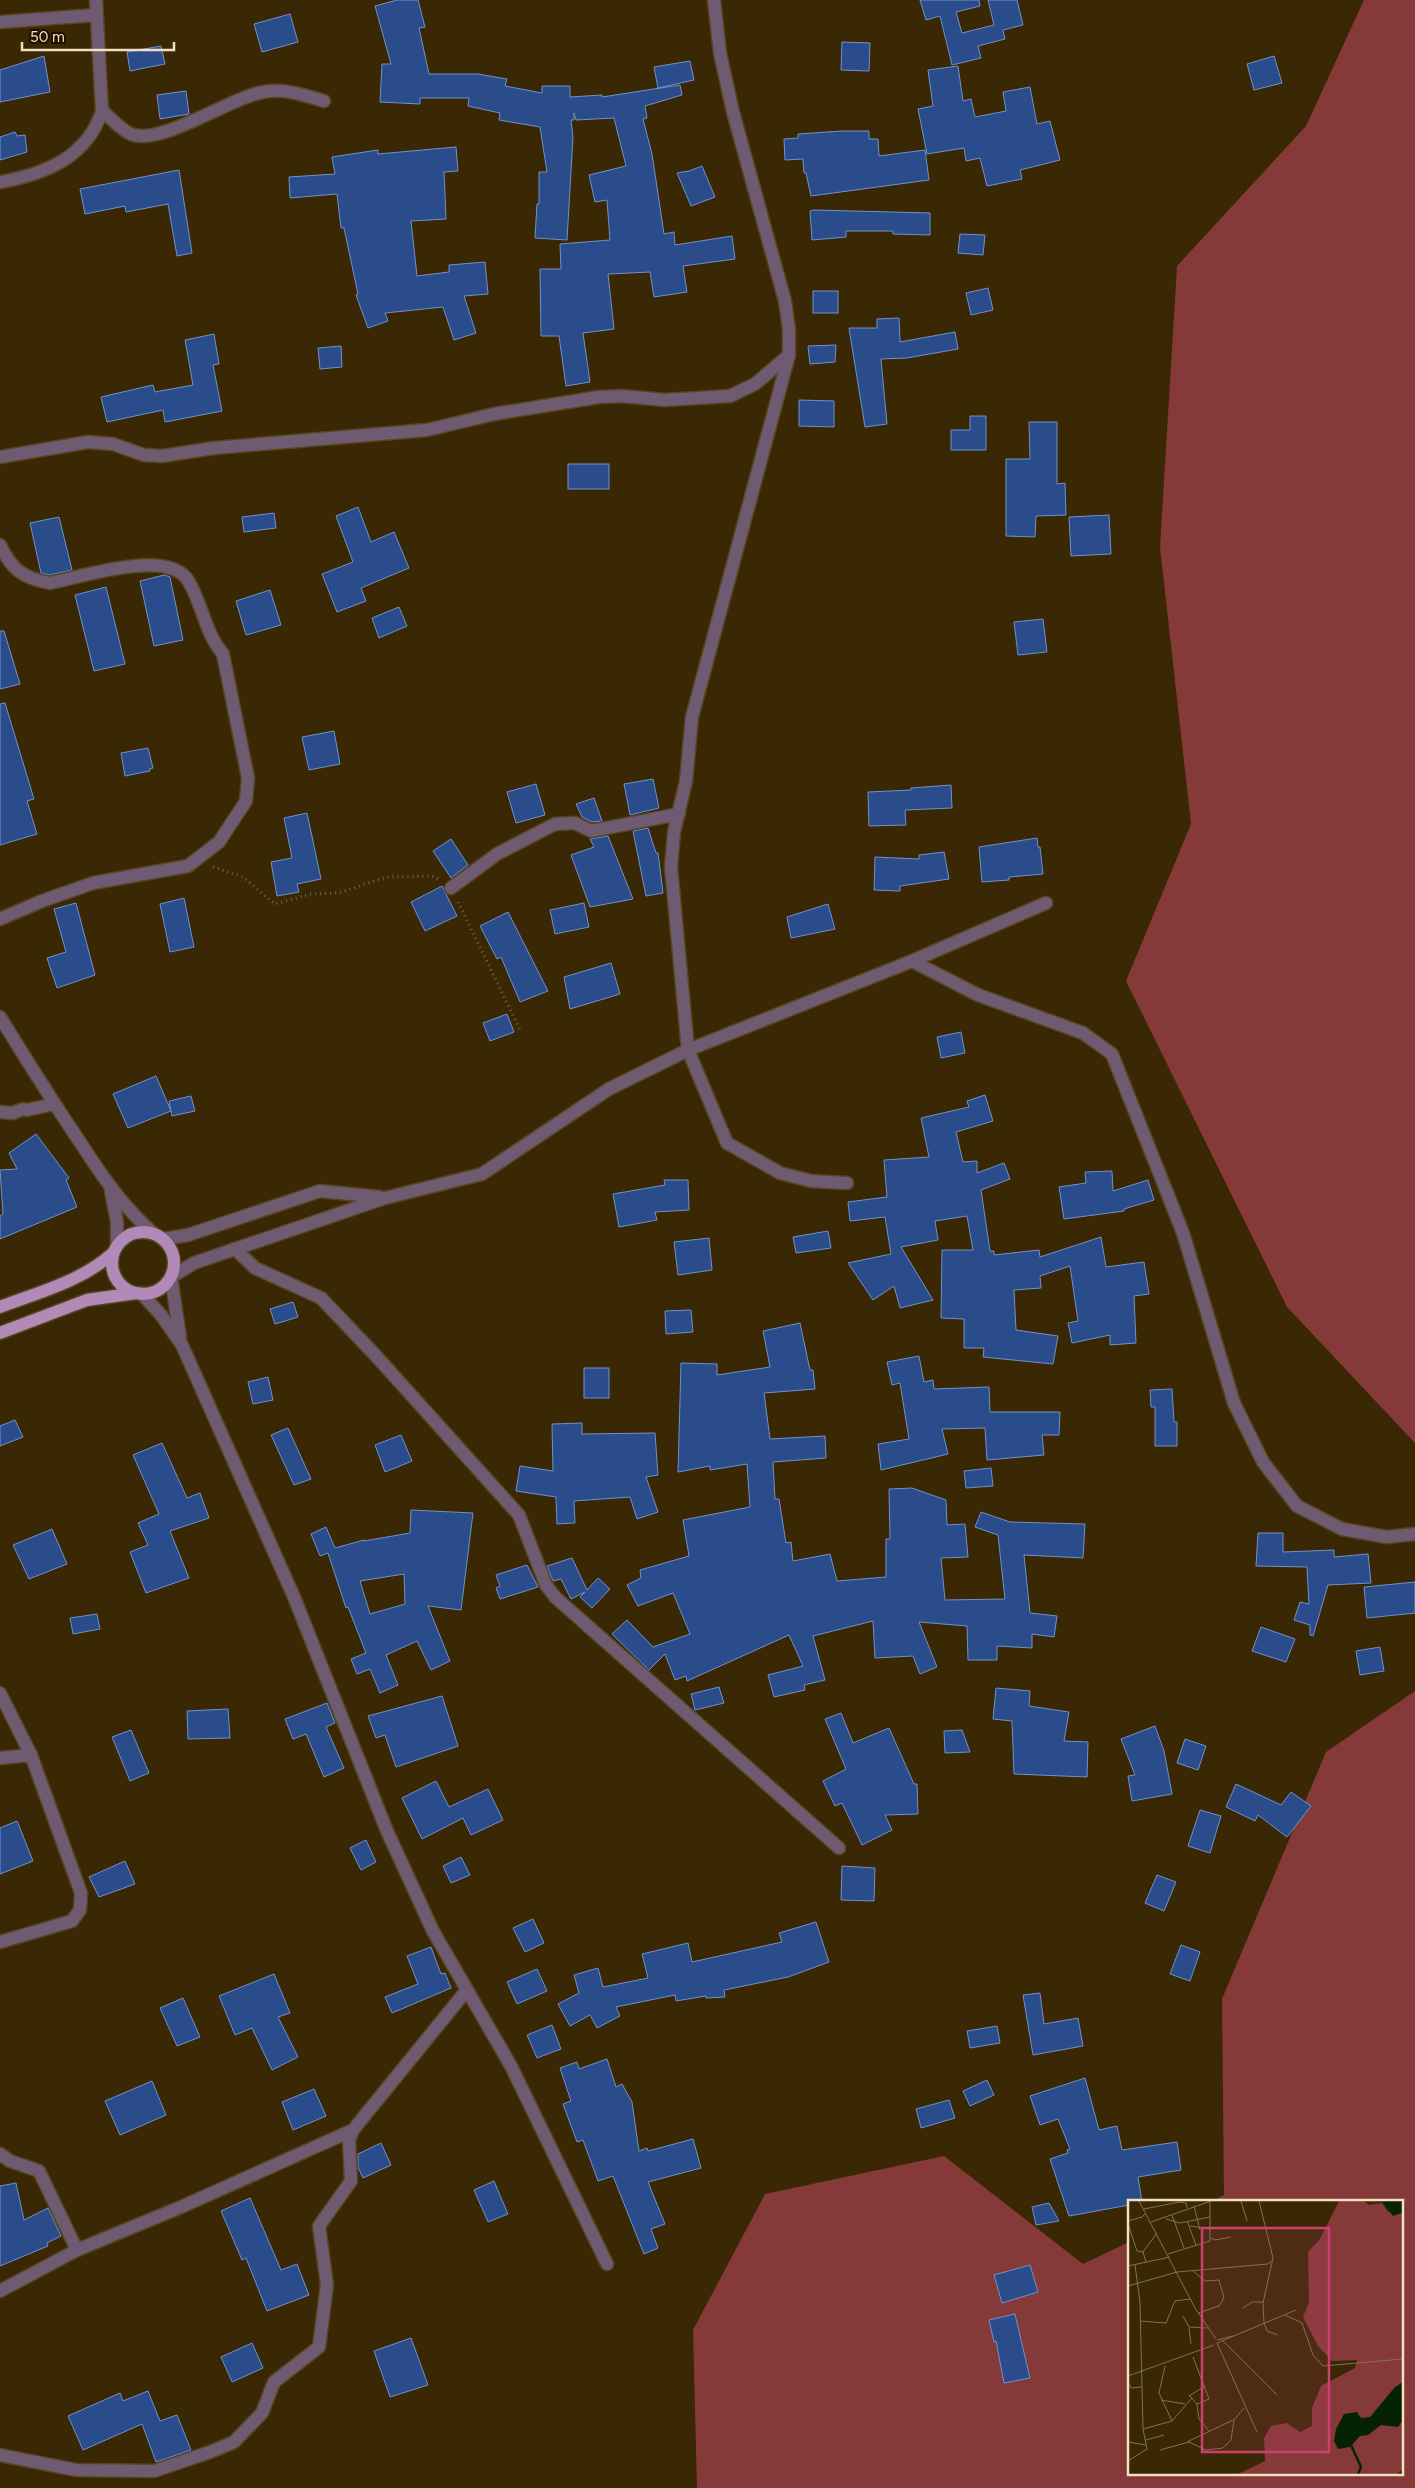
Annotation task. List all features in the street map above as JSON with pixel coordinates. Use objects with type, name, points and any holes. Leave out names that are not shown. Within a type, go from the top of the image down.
[{"type":"main road","points":[[0,1307],[79,1278],[97,1268],[124,1238],[133,1233],[158,1236],[173,1257],[171,1277],[156,1291],[87,1300],[0,1333]]},
{"type":"main road","points":[[115,1250],[113,1274],[119,1283],[138,1293]]},
{"type":"street","points":[[0,182],[22,178],[69,158],[87,142],[97,126],[102,110],[96,0]]},
{"type":"street","points":[[714,0],[720,53],[733,112],[785,301],[789,329],[789,355],[692,717],[686,781],[674,832],[671,867],[688,1050],[727,1143],[780,1173],[811,1182],[847,1183]]},
{"type":"street","points":[[0,22],[96,15]]},
{"type":"street","points":[[102,110],[130,134],[144,136],[162,133],[210,114],[240,98],[264,91],[288,91],[324,101]]},
{"type":"street","points":[[0,457],[88,442],[113,444],[144,455],[162,456],[214,448],[427,430],[494,414],[599,397],[622,396],[666,400],[730,396],[755,384],[789,355]]},
{"type":"street","points":[[0,545],[15,571],[50,583],[138,564],[174,569],[189,580],[213,642],[224,654],[248,778],[246,801],[220,842],[188,866],[93,883],[42,901],[0,919]]},
{"type":"street","points":[[451,888],[498,854],[555,824],[575,823],[591,831],[679,814]]},
{"type":"street","points":[[182,1345],[174,1311],[171,1277],[194,1263],[385,1198],[482,1174],[609,1089],[688,1050],[912,961],[1046,903]]},
{"type":"street","points":[[912,961],[978,995],[1083,1033],[1112,1054],[1183,1233],[1234,1403],[1263,1462],[1297,1506],[1342,1529],[1388,1537],[1415,1534]]},
{"type":"street","points":[[0,1017],[54,1104],[111,1189],[132,1215],[158,1236],[188,1235],[320,1190],[385,1198]]},
{"type":"street","points":[[0,1112],[13,1113],[23,1109],[27,1110],[54,1104]]},
{"type":"street","points":[[111,1189],[117,1222],[115,1250]]},
{"type":"street","points":[[235,1249],[255,1268],[321,1298],[519,1515],[546,1585],[556,1597],[839,1848]]},
{"type":"street","points":[[138,1293],[162,1315],[182,1345],[294,1597],[388,1831],[433,1931],[511,2066],[607,2264]]},
{"type":"street","points":[[0,1693],[31,1755],[81,1893],[80,1910],[72,1921],[0,1942]]},
{"type":"street","points":[[0,1758],[31,1755]]},
{"type":"street","points":[[0,2455],[76,2470],[154,2471],[234,2442],[262,2413],[274,2382],[318,2347],[327,2285],[319,2226],[351,2180],[349,2140],[353,2130],[466,1991]]},
{"type":"street","points":[[0,2291],[77,2250],[181,2207],[353,2130]]},
{"type":"street","points":[[0,2154],[10,2161],[39,2171],[77,2250]]},
{"type":"path","points":[[188,866],[212,867],[243,877],[275,904],[311,894],[339,893],[386,877],[432,876],[451,888],[521,1032]]},
{"type":"shaded area","points":[[1364,0],[1415,0],[1415,1443],[1287,1307],[1126,981],[1191,824],[1160,547],[1177,266],[1306,126]]},
{"type":"shaded area","points":[[1415,1691],[1415,2488],[697,2488],[693,2330],[765,2194],[944,2156],[1083,2264],[1128,2242],[1128,2476],[1402,2476],[1402,2200],[1215,2200],[1224,2195],[1222,1999],[1326,1752]]},
{"type":"building","points":[[397,0],[418,0],[425,27],[419,28],[429,74],[478,74],[507,79],[505,86],[542,93],[542,86],[570,86],[570,97],[602,95],[602,97],[680,85],[682,95],[645,106],[647,118],[643,119],[652,154],[664,234],[674,232],[675,245],[732,236],[735,259],[683,266],[687,292],[654,297],[650,272],[608,274],[614,329],[583,333],[590,382],[566,386],[559,336],[541,336],[540,269],[561,269],[560,244],[610,240],[607,200],[595,202],[589,175],[626,166],[614,118],[576,120],[574,113],[574,120],[571,120],[573,137],[567,240],[535,238],[537,204],[539,204],[539,172],[547,172],[540,127],[499,120],[500,113],[468,106],[469,98],[420,98],[420,104],[380,102],[382,64],[391,64],[375,6]]},
{"type":"building","points":[[920,0],[979,0],[980,6],[956,12],[962,33],[994,25],[988,0],[1017,0],[1023,25],[1003,30],[1005,39],[978,46],[981,58],[952,65],[940,16],[926,20]]},
{"type":"building","points":[[290,14],[298,42],[262,52],[254,24]]},
{"type":"building","points":[[842,42],[870,43],[869,71],[841,70]]},
{"type":"building","points":[[161,46],[165,64],[130,71],[127,52]]},
{"type":"building","points":[[44,56],[50,92],[0,102],[0,70]]},
{"type":"building","points":[[1274,56],[1282,83],[1254,90],[1247,64]]},
{"type":"building","points":[[690,61],[694,80],[658,88],[654,67]]},
{"type":"building","points":[[958,66],[963,101],[971,99],[975,117],[1006,111],[1003,92],[1030,87],[1037,124],[1050,121],[1060,160],[1020,170],[1022,179],[987,186],[980,158],[966,161],[964,148],[927,154],[918,109],[933,106],[928,70]]},
{"type":"building","points":[[186,91],[189,114],[160,119],[157,95]]},
{"type":"building","points":[[869,131],[869,139],[878,139],[879,156],[925,150],[929,180],[811,196],[806,173],[804,173],[803,159],[785,160],[784,139],[798,138],[798,134]]},
{"type":"building","points":[[15,132],[17,136],[25,135],[27,152],[0,160],[0,137]]},
{"type":"building","points":[[456,147],[458,171],[444,172],[446,219],[411,221],[417,276],[449,272],[449,265],[485,262],[488,294],[464,296],[476,333],[454,340],[443,307],[385,313],[388,321],[368,328],[356,295],[358,294],[344,228],[341,228],[337,194],[290,198],[289,177],[335,174],[332,157],[378,150],[378,154]]},
{"type":"building","points":[[702,166],[715,197],[691,206],[677,173]]},
{"type":"building","points":[[179,170],[192,253],[177,256],[168,204],[126,212],[125,206],[85,214],[80,189]]},
{"type":"building","points":[[810,211],[930,213],[930,235],[893,234],[893,231],[846,231],[846,237],[812,240]]},
{"type":"building","points":[[960,234],[985,235],[983,255],[958,253]]},
{"type":"building","points":[[988,288],[993,310],[971,315],[966,293]]},
{"type":"building","points":[[813,291],[838,291],[838,313],[813,313]]},
{"type":"building","points":[[899,318],[900,342],[955,332],[958,349],[907,358],[881,359],[887,424],[865,427],[849,328],[877,328],[877,319]]},
{"type":"building","points":[[214,334],[219,364],[213,365],[222,411],[165,422],[163,410],[107,422],[101,397],[153,385],[155,392],[193,385],[185,340]]},
{"type":"building","points":[[836,345],[835,362],[810,364],[808,346]]},
{"type":"building","points":[[341,346],[342,367],[320,369],[318,348]]},
{"type":"building","points":[[799,400],[834,401],[834,427],[799,426]]},
{"type":"building","points":[[970,416],[986,416],[986,450],[951,450],[951,430],[970,430]]},
{"type":"building","points":[[1029,422],[1057,422],[1057,484],[1065,483],[1066,515],[1036,516],[1035,537],[1006,536],[1006,459],[1030,459]]},
{"type":"building","points":[[568,464],[609,464],[609,489],[568,489]]},
{"type":"building","points":[[358,507],[371,542],[394,532],[409,568],[361,588],[366,601],[337,612],[322,574],[353,562],[336,516]]},
{"type":"building","points":[[274,513],[276,528],[244,532],[242,517]]},
{"type":"building","points":[[1109,515],[1111,554],[1071,556],[1069,517]]},
{"type":"building","points":[[59,517],[72,570],[50,575],[41,573],[30,523]]},
{"type":"building","points":[[164,575],[170,577],[183,640],[154,646],[140,581]]},
{"type":"building","points":[[106,587],[125,664],[94,671],[75,595]]},
{"type":"building","points":[[270,590],[281,625],[246,635],[236,601]]},
{"type":"building","points":[[399,607],[407,626],[379,638],[372,618]]},
{"type":"building","points":[[1043,619],[1047,652],[1018,655],[1014,622]]},
{"type":"building","points":[[0,631],[4,631],[20,684],[0,689]]},
{"type":"building","points":[[5,703],[34,799],[27,801],[37,834],[0,845],[0,704]]},
{"type":"building","points":[[334,731],[340,764],[309,770],[302,737]]},
{"type":"building","points":[[148,748],[153,768],[149,769],[150,771],[125,776],[121,753]]},
{"type":"building","points":[[653,779],[659,808],[630,815],[624,784]]},
{"type":"building","points":[[536,784],[545,815],[516,823],[507,792]]},
{"type":"building","points":[[951,785],[952,808],[905,810],[906,825],[869,826],[868,792],[911,790],[911,788]]},
{"type":"building","points":[[594,798],[602,821],[592,822],[582,817],[576,804]]},
{"type":"building","points":[[307,813],[321,879],[297,884],[299,892],[277,896],[271,862],[292,858],[284,818]]},
{"type":"building","points":[[648,828],[656,853],[658,853],[663,893],[646,896],[633,831]]},
{"type":"building","points":[[608,836],[633,899],[590,907],[571,855],[594,847],[590,839]]},
{"type":"building","points":[[1037,838],[1043,874],[1009,877],[1009,880],[982,882],[979,847]]},
{"type":"building","points":[[451,839],[468,865],[451,878],[433,851]]},
{"type":"building","points":[[944,852],[949,879],[900,886],[900,891],[874,890],[875,857],[919,859],[919,855]]},
{"type":"building","points":[[442,886],[457,916],[425,931],[411,902]]},
{"type":"building","points":[[184,898],[194,947],[170,952],[160,904]]},
{"type":"building","points":[[76,903],[95,975],[57,988],[47,958],[66,952],[54,909]]},
{"type":"building","points":[[584,903],[589,927],[555,934],[550,910]]},
{"type":"building","points":[[828,904],[835,929],[791,938],[787,917]]},
{"type":"building","points":[[508,912],[548,991],[520,1002],[501,957],[497,959],[480,926]]},
{"type":"building","points":[[611,963],[620,994],[570,1009],[564,977]]},
{"type":"building","points":[[507,1014],[514,1032],[490,1041],[483,1023]]},
{"type":"building","points":[[961,1032],[965,1053],[941,1058],[937,1037]]},
{"type":"building","points":[[156,1076],[171,1111],[128,1128],[113,1094]]},
{"type":"building","points":[[985,1095],[993,1121],[956,1132],[963,1162],[977,1161],[977,1173],[1004,1163],[1010,1179],[981,1190],[990,1251],[994,1251],[994,1255],[1039,1250],[1040,1257],[1101,1237],[1106,1267],[1144,1262],[1149,1294],[1134,1296],[1136,1343],[1110,1345],[1110,1335],[1072,1343],[1068,1323],[1078,1321],[1070,1266],[1040,1276],[1041,1288],[1014,1290],[1016,1330],[1058,1336],[1053,1364],[983,1357],[984,1348],[964,1348],[964,1319],[941,1318],[942,1250],[973,1250],[967,1216],[935,1221],[938,1240],[901,1247],[933,1300],[900,1308],[894,1286],[873,1300],[848,1263],[891,1254],[885,1217],[850,1221],[848,1202],[887,1197],[884,1160],[929,1157],[921,1118],[969,1107],[967,1101]]},
{"type":"building","points":[[191,1096],[195,1111],[172,1116],[169,1101]]},
{"type":"building","points":[[36,1134],[69,1178],[66,1180],[77,1207],[0,1239],[0,1216],[3,1214],[0,1170],[17,1169],[9,1153]]},
{"type":"building","points":[[1112,1171],[1113,1191],[1148,1180],[1154,1200],[1124,1209],[1124,1211],[1064,1219],[1059,1187],[1086,1183],[1085,1172]]},
{"type":"building","points":[[664,1180],[688,1180],[689,1210],[655,1212],[657,1220],[619,1227],[613,1194],[665,1185]]},
{"type":"building","points":[[828,1231],[831,1248],[796,1253],[793,1237]]},
{"type":"building","points":[[709,1238],[712,1270],[678,1275],[674,1242]]},
{"type":"building","points":[[293,1302],[298,1317],[275,1324],[270,1309]]},
{"type":"building","points":[[691,1310],[693,1332],[666,1334],[665,1311]]},
{"type":"building","points":[[800,1323],[810,1370],[813,1370],[815,1389],[764,1393],[770,1439],[825,1436],[826,1458],[773,1462],[775,1499],[779,1499],[786,1543],[791,1542],[793,1561],[830,1554],[837,1581],[886,1577],[886,1539],[890,1539],[889,1489],[912,1488],[946,1500],[947,1525],[965,1524],[968,1557],[941,1558],[945,1600],[1005,1599],[998,1535],[975,1527],[981,1512],[1010,1522],[1085,1524],[1083,1558],[1024,1555],[1030,1613],[1057,1616],[1054,1637],[1032,1634],[1032,1648],[997,1646],[997,1660],[968,1660],[967,1626],[919,1622],[937,1667],[920,1674],[913,1656],[875,1658],[873,1621],[813,1636],[825,1680],[804,1685],[805,1690],[774,1697],[768,1675],[803,1666],[789,1635],[687,1681],[686,1676],[675,1680],[665,1654],[649,1670],[612,1634],[627,1620],[653,1647],[690,1634],[673,1593],[638,1606],[627,1585],[641,1578],[640,1570],[689,1556],[683,1520],[750,1507],[747,1464],[710,1470],[710,1466],[678,1472],[681,1363],[717,1364],[717,1375],[770,1367],[763,1331]]},
{"type":"building","points":[[919,1356],[924,1382],[933,1380],[934,1389],[989,1387],[990,1412],[1060,1412],[1059,1435],[1042,1435],[1044,1455],[987,1460],[985,1428],[942,1429],[948,1454],[881,1470],[878,1444],[909,1439],[900,1383],[892,1385],[887,1362]]},
{"type":"building","points":[[584,1368],[609,1368],[609,1398],[584,1398]]},
{"type":"building","points":[[268,1377],[273,1400],[253,1404],[248,1382]]},
{"type":"building","points":[[1172,1389],[1174,1422],[1177,1422],[1177,1446],[1155,1446],[1155,1407],[1151,1407],[1150,1390]]},
{"type":"building","points":[[15,1420],[23,1437],[0,1446],[0,1426]]},
{"type":"building","points":[[582,1423],[582,1434],[655,1433],[658,1475],[646,1477],[658,1512],[637,1519],[630,1497],[574,1501],[575,1523],[557,1524],[556,1497],[516,1491],[520,1466],[553,1471],[552,1424]]},
{"type":"building","points":[[288,1428],[311,1479],[294,1485],[271,1435]]},
{"type":"building","points":[[401,1435],[412,1461],[385,1472],[375,1445]]},
{"type":"building","points":[[162,1443],[187,1498],[200,1493],[209,1518],[170,1531],[189,1578],[146,1593],[130,1552],[148,1545],[138,1523],[159,1514],[133,1455]]},
{"type":"building","points":[[991,1468],[993,1486],[966,1488],[964,1471]]},
{"type":"building","points":[[411,1510],[473,1513],[461,1610],[428,1606],[450,1661],[431,1670],[417,1641],[386,1655],[398,1685],[380,1693],[370,1669],[357,1674],[351,1659],[366,1653],[348,1607],[346,1608],[328,1553],[320,1556],[311,1534],[326,1527],[335,1548],[364,1540],[410,1533]],"holes":[[[404,1574],[405,1604],[370,1614],[360,1581]]]},
{"type":"building","points":[[52,1529],[67,1564],[29,1579],[13,1545]]},
{"type":"building","points":[[1258,1533],[1283,1533],[1283,1552],[1334,1550],[1334,1557],[1368,1554],[1371,1583],[1328,1585],[1313,1636],[1310,1635],[1310,1625],[1294,1620],[1300,1602],[1309,1604],[1307,1567],[1256,1566]]},
{"type":"building","points":[[572,1558],[587,1590],[598,1578],[610,1589],[592,1608],[580,1597],[585,1592],[571,1599],[561,1579],[553,1581],[547,1566]]},
{"type":"building","points":[[527,1565],[538,1587],[500,1599],[496,1588],[500,1586],[496,1575]]},
{"type":"building","points":[[1415,1582],[1415,1613],[1367,1618],[1364,1587]]},
{"type":"building","points":[[97,1614],[100,1629],[73,1634],[70,1618]]},
{"type":"building","points":[[1261,1627],[1295,1639],[1286,1662],[1252,1651]]},
{"type":"building","points":[[1380,1647],[1384,1671],[1360,1675],[1356,1651]]},
{"type":"building","points":[[719,1687],[724,1703],[695,1710],[691,1694]]},
{"type":"building","points":[[996,1688],[1030,1691],[1029,1706],[1069,1712],[1064,1741],[1088,1742],[1087,1777],[1014,1774],[1012,1721],[993,1719]]},
{"type":"building","points":[[442,1696],[458,1746],[396,1767],[385,1735],[376,1738],[368,1716]]},
{"type":"building","points":[[327,1703],[335,1723],[326,1727],[344,1768],[324,1777],[306,1734],[293,1739],[285,1719]]},
{"type":"building","points":[[228,1709],[230,1738],[188,1739],[187,1711]]},
{"type":"building","points":[[841,1713],[853,1743],[889,1728],[914,1784],[917,1784],[918,1814],[885,1815],[892,1830],[862,1845],[842,1803],[835,1806],[823,1781],[846,1769],[825,1719]]},
{"type":"building","points":[[1155,1726],[1164,1751],[1172,1794],[1132,1801],[1128,1776],[1135,1775],[1121,1739]]},
{"type":"building","points":[[131,1730],[149,1773],[130,1781],[112,1737]]},
{"type":"building","points":[[962,1730],[970,1752],[945,1753],[944,1731]]},
{"type":"building","points":[[1185,1739],[1206,1746],[1198,1770],[1177,1763]]},
{"type":"building","points":[[436,1781],[449,1807],[488,1789],[503,1820],[471,1835],[463,1818],[422,1839],[402,1798]]},
{"type":"building","points":[[1236,1784],[1281,1805],[1291,1792],[1311,1806],[1287,1837],[1258,1815],[1255,1821],[1226,1807]]},
{"type":"building","points":[[1200,1810],[1221,1816],[1210,1853],[1188,1846]]},
{"type":"building","points":[[17,1821],[33,1861],[0,1874],[0,1828]]},
{"type":"building","points":[[366,1840],[376,1862],[361,1870],[350,1848]]},
{"type":"building","points":[[461,1857],[470,1875],[451,1883],[443,1866]]},
{"type":"building","points":[[125,1861],[135,1884],[99,1897],[89,1877]]},
{"type":"building","points":[[842,1866],[875,1868],[874,1901],[841,1900]]},
{"type":"building","points":[[1157,1875],[1176,1882],[1164,1911],[1145,1903]]},
{"type":"building","points":[[533,1919],[544,1943],[525,1952],[513,1928]]},
{"type":"building","points":[[816,1922],[829,1962],[788,1977],[724,1990],[725,1997],[706,1998],[706,1996],[676,2001],[675,1995],[616,2007],[620,2016],[597,2028],[590,2015],[570,2026],[558,2004],[579,1993],[574,1975],[598,1968],[603,1987],[648,1978],[642,1954],[688,1943],[692,1962],[782,1942],[779,1933]]},
{"type":"building","points":[[1181,1945],[1200,1952],[1190,1981],[1170,1974]]},
{"type":"building","points":[[431,1947],[441,1974],[445,1973],[451,1988],[392,2013],[385,1997],[418,1984],[407,1956]]},
{"type":"building","points":[[537,1969],[547,1991],[517,2004],[507,1982]]},
{"type":"building","points":[[274,1974],[290,2013],[278,2017],[298,2057],[272,2070],[252,2028],[235,2035],[219,1996]]},
{"type":"building","points":[[1040,1993],[1044,2024],[1078,2018],[1083,2046],[1033,2055],[1023,1995]]},
{"type":"building","points":[[183,1998],[200,2037],[177,2046],[160,2008]]},
{"type":"building","points":[[552,2025],[561,2049],[537,2058],[527,2035]]},
{"type":"building","points":[[997,2026],[1000,2043],[970,2048],[967,2031]]},
{"type":"building","points":[[607,2059],[616,2087],[622,2084],[632,2102],[639,2151],[647,2148],[648,2151],[693,2139],[701,2168],[648,2182],[665,2224],[651,2229],[658,2248],[644,2254],[613,2176],[598,2181],[583,2140],[577,2142],[563,2104],[571,2101],[560,2068],[577,2062],[579,2069]]},
{"type":"building","points":[[1085,2078],[1099,2130],[1117,2126],[1122,2150],[1177,2142],[1181,2170],[1138,2177],[1142,2200],[1128,2200],[1128,2205],[1069,2216],[1050,2159],[1068,2153],[1067,2150],[1070,2149],[1058,2119],[1040,2125],[1030,2096]]},
{"type":"building","points":[[987,2080],[994,2095],[970,2106],[963,2091]]},
{"type":"building","points":[[152,2081],[166,2115],[120,2135],[105,2101]]},
{"type":"building","points":[[314,2089],[326,2116],[293,2130],[282,2102]]},
{"type":"building","points":[[949,2100],[955,2118],[921,2128],[916,2109]]},
{"type":"building","points":[[381,2143],[391,2165],[363,2178],[358,2167],[358,2154]]},
{"type":"building","points":[[494,2181],[508,2214],[488,2222],[474,2190]]},
{"type":"building","points":[[16,2183],[24,2220],[48,2208],[61,2236],[47,2243],[48,2246],[0,2266],[0,2186]]},
{"type":"building","points":[[250,2198],[281,2270],[297,2264],[309,2295],[267,2311],[246,2258],[242,2260],[221,2211]]},
{"type":"building","points":[[1049,2203],[1059,2221],[1036,2225],[1032,2207]]},
{"type":"building","points":[[1030,2265],[1038,2292],[1002,2303],[994,2275]]},
{"type":"building","points":[[1015,2314],[1030,2378],[1004,2383],[996,2341],[994,2342],[989,2320]]},
{"type":"building","points":[[411,2338],[428,2385],[390,2397],[374,2351]]},
{"type":"building","points":[[252,2343],[263,2368],[232,2382],[221,2357]]},
{"type":"building","points":[[148,2391],[160,2421],[177,2415],[191,2450],[156,2462],[142,2424],[83,2450],[68,2416],[120,2393],[123,2401]]}]
